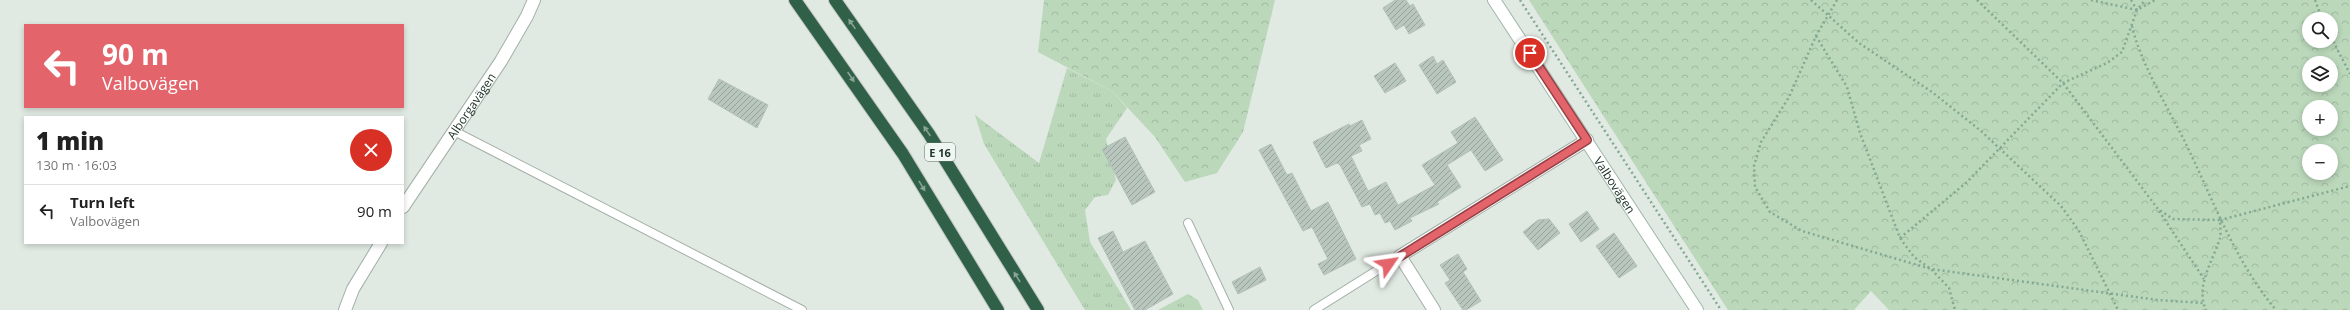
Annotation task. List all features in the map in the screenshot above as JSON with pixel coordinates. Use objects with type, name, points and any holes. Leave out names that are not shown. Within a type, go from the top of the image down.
[{"type":"highway","name":"E 16","points":[[795,0],[903,154],[998,310]]},
{"type":"highway","name":"E 16","points":[[835,0],[929,134],[1038,310]]},
{"type":"street","name":"Alborgavägen","points":[[404,206],[501,61],[527,16],[534,0]]},
{"type":"street","name":"Valbovägen","points":[[1494,0],[1587,140],[1696,310]]},
{"type":"street","points":[[1434,310],[1400,256],[1587,140]]},
{"type":"street","points":[[345,310],[353,290],[380,244]]},
{"type":"lane","points":[[454,131],[802,310]]},
{"type":"lane","points":[[1188,223],[1229,310]]},
{"type":"lane","points":[[1314,310],[1400,256]]},
{"type":"path","points":[[1520,0],[1721,310]]},
{"type":"path","points":[[1811,0],[1859,44],[1932,92],[2000,148],[2061,206],[2079,231],[2111,293],[2118,310]]},
{"type":"path","points":[[1837,0],[1816,36],[1789,97],[1761,142],[1754,166],[1755,187],[1770,212],[1802,231],[1931,269],[2158,300],[2203,303]]},
{"type":"path","points":[[1977,0],[2062,83],[2158,209],[2204,280]]},
{"type":"path","points":[[2091,0],[2137,10],[2155,0]]},
{"type":"path","points":[[2131,0],[2137,10],[2132,27],[2146,64],[2205,183],[2220,220],[2238,257],[2276,310]]},
{"type":"path","points":[[1900,238],[1967,182],[2062,83],[2107,63],[2122,52],[2137,10],[2145,0]]},
{"type":"path","points":[[2315,0],[2319,12]]},
{"type":"path","points":[[1816,36],[1847,87],[1860,133],[1900,238],[1914,257],[1931,269],[1949,288],[1955,310]]},
{"type":"path","points":[[2337,48],[2350,74]]},
{"type":"path","points":[[2158,209],[2172,219],[2220,220],[2350,186]]},
{"type":"path","points":[[2206,310],[2203,303],[2204,280],[2220,237],[2220,220]]},
{"type":"green space","points":[[1044,0],[1275,0],[1243,132],[1217,173],[1185,182],[1155,137],[1112,91],[1038,52]]},
{"type":"green space","points":[[1529,0],[2350,0],[2350,310],[1889,310],[1871,291],[1854,310],[1728,310]]},
{"type":"green space","points":[[1067,68],[1112,91],[1127,108],[1106,139],[1116,180],[1108,195],[1095,197],[1085,210],[1090,242],[1131,310],[1085,310],[984,144],[975,115],[1039,163]]},
{"type":"green space","points":[[1188,294],[1198,300],[1203,310],[1158,310]]},
{"type":"building","points":[[1395,0],[1406,0],[1410,6],[1413,4],[1425,25],[1409,34],[1404,25],[1396,30],[1383,8]]},
{"type":"building","points":[[1433,56],[1437,64],[1443,60],[1456,82],[1437,94],[1419,65]]},
{"type":"building","points":[[1395,63],[1406,81],[1385,93],[1374,76]]},
{"type":"building","points":[[719,79],[768,105],[757,128],[708,99]]},
{"type":"building","points":[[1475,117],[1503,160],[1485,171],[1471,150],[1447,165],[1461,187],[1437,202],[1439,204],[1410,218],[1412,221],[1395,230],[1390,221],[1385,223],[1380,213],[1375,215],[1370,204],[1362,207],[1340,165],[1337,163],[1326,168],[1313,142],[1349,124],[1350,126],[1362,120],[1371,139],[1359,145],[1362,151],[1351,156],[1368,191],[1386,182],[1398,205],[1435,185],[1422,165],[1458,143],[1451,132]]},
{"type":"building","points":[[1125,137],[1155,192],[1132,205],[1102,149]]},
{"type":"building","points":[[1271,144],[1287,175],[1292,173],[1311,211],[1328,202],[1356,259],[1324,275],[1318,264],[1328,259],[1312,227],[1303,231],[1259,150]]},
{"type":"building","points":[[1587,211],[1599,229],[1581,242],[1569,224]]},
{"type":"building","points":[[1549,219],[1560,233],[1538,250],[1523,232],[1538,220]]},
{"type":"building","points":[[1113,231],[1123,252],[1145,241],[1173,294],[1145,310],[1135,310],[1098,238]]},
{"type":"building","points":[[1614,233],[1637,266],[1619,278],[1596,246]]},
{"type":"building","points":[[1458,254],[1467,269],[1463,272],[1481,301],[1466,310],[1463,310],[1445,283],[1450,280],[1440,265]]},
{"type":"building","points":[[1260,267],[1266,280],[1238,294],[1232,282]]},
{"type":"route","points":[[1388,264],[1587,140],[1530,53]]}]
